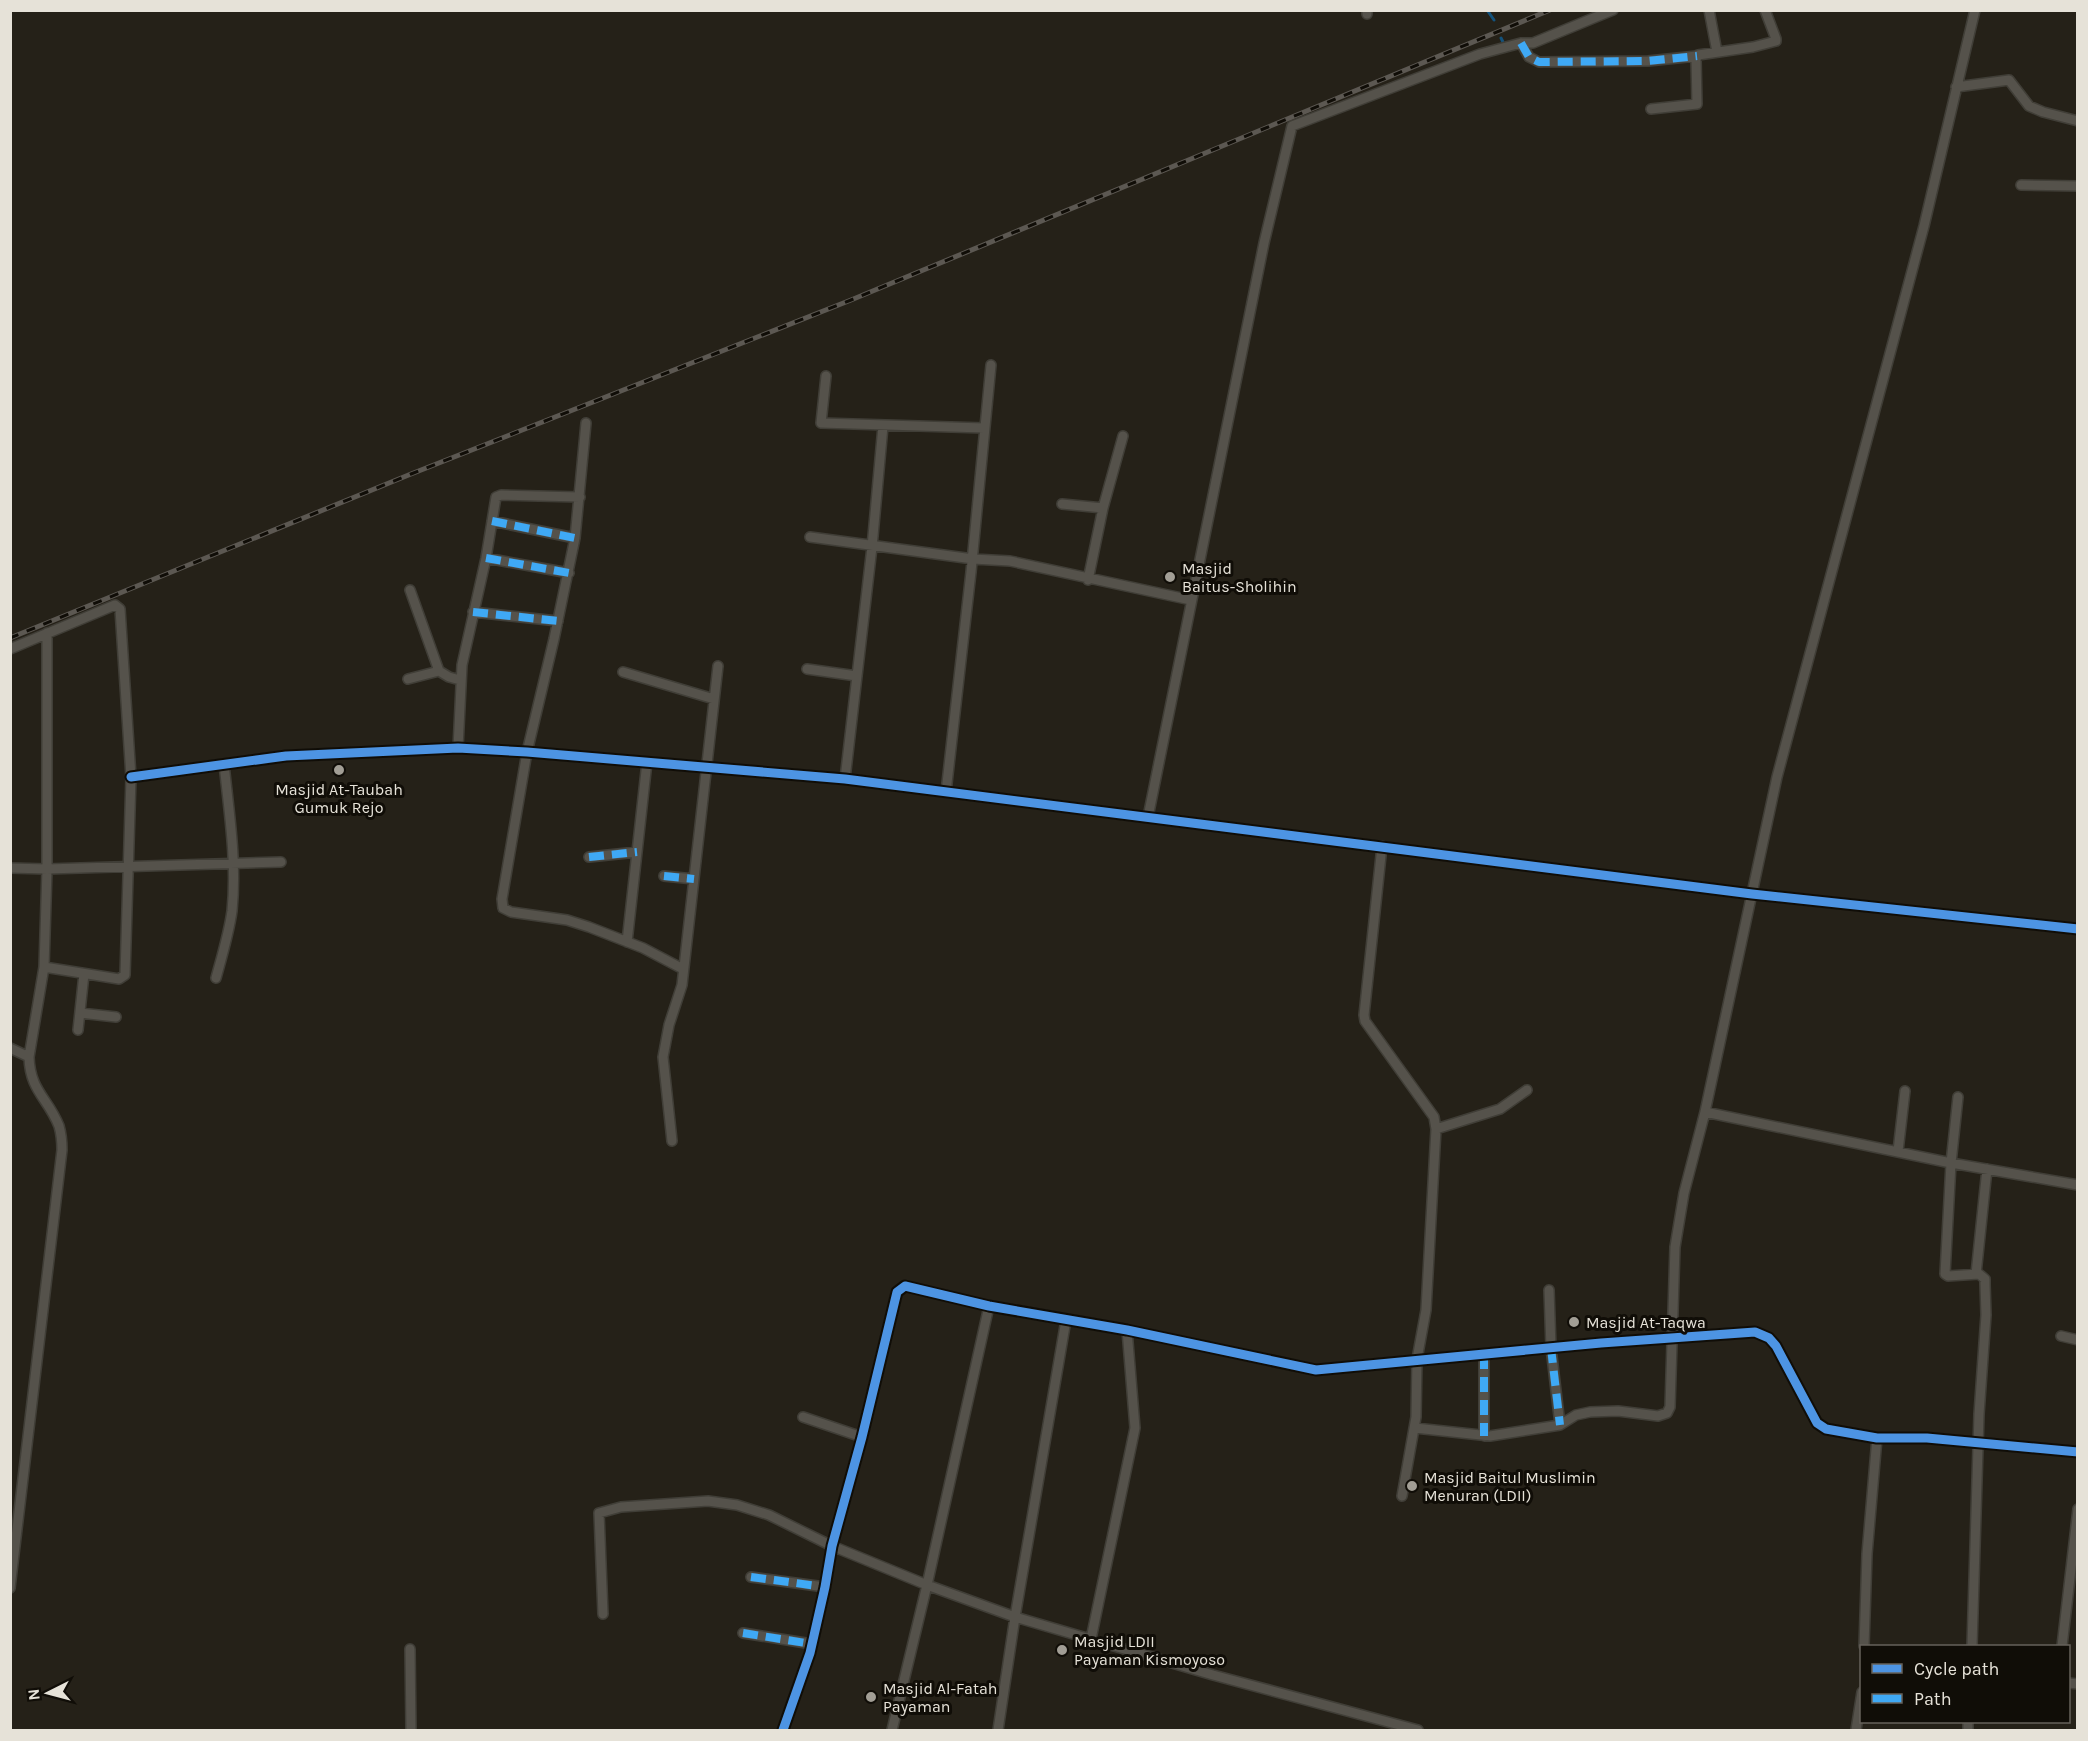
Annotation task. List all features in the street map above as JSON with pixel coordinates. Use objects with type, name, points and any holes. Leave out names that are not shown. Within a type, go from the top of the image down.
[{"type":"street","points":[[1148,817],[1267,232],[1292,126],[1480,54],[1521,43],[1533,43],[1613,10]]},
{"type":"street","points":[[1709,10],[1718,52]]},
{"type":"street","points":[[1521,43],[1529,57],[1539,62],[1648,61],[1697,56],[1776,41],[1765,10]]},
{"type":"street","points":[[1415,1428],[1484,1436],[1560,1425],[1576,1415],[1590,1412],[1618,1411],[1658,1416],[1667,1413],[1671,1399],[1675,1247],[1684,1193],[1705,1112],[1780,766],[1924,225],[1975,10]]},
{"type":"street","points":[[1651,109],[1697,104],[1697,56]]},
{"type":"street","points":[[1956,87],[2009,80],[2029,106],[2057,117],[2078,120]]},
{"type":"street","points":[[2021,186],[2078,186]]},
{"type":"street","points":[[946,792],[991,365]]},
{"type":"street","points":[[826,376],[821,423],[984,428]]},
{"type":"street","points":[[586,423],[575,538],[569,573],[527,752],[502,899],[503,908],[511,912],[567,920],[627,942],[683,969]]},
{"type":"street","points":[[844,779],[872,547],[883,426]]},
{"type":"street","points":[[1088,580],[1103,508],[1123,436]]},
{"type":"street","points":[[458,748],[460,680],[486,558],[496,497],[580,497]]},
{"type":"street","points":[[1062,504],[1103,508]]},
{"type":"street","points":[[492,521],[575,538]]},
{"type":"street","points":[[810,537],[972,559],[1010,561],[1088,580],[1136,587],[1191,600]]},
{"type":"street","points":[[486,558],[569,573]]},
{"type":"street","points":[[410,590],[439,671],[460,680]]},
{"type":"street","points":[[10,649],[115,605],[120,609],[131,777],[125,975],[119,979],[44,965]]},
{"type":"street","points":[[473,612],[558,621]]},
{"type":"street","points":[[10,1587],[62,1150],[59,1127],[33,1084],[29,1072],[29,1057],[44,965],[47,869],[47,633]]},
{"type":"street","points":[[672,1142],[663,1057],[669,1025],[681,985],[718,666]]},
{"type":"street","points":[[807,669],[857,676]]},
{"type":"street","points":[[408,679],[439,671]]},
{"type":"street","points":[[623,672],[714,699]]},
{"type":"street","points":[[131,777],[286,756],[458,748],[527,752],[844,779],[1752,894],[2078,929]]},
{"type":"street","points":[[627,942],[647,762]]},
{"type":"street","points":[[216,978],[232,913],[233,864],[224,764]]},
{"type":"street","points":[[1382,846],[1364,1015],[1367,1027],[1434,1117],[1436,1129],[1426,1310],[1417,1359],[1415,1428],[1402,1496]]},
{"type":"street","points":[[589,857],[637,852]]},
{"type":"street","points":[[10,868],[47,869],[281,862]]},
{"type":"street","points":[[664,876],[694,879]]},
{"type":"street","points":[[78,1030],[84,974]]},
{"type":"street","points":[[80,1013],[116,1017]]},
{"type":"street","points":[[10,1048],[29,1057]]},
{"type":"street","points":[[1436,1129],[1500,1109],[1527,1090]]},
{"type":"street","points":[[1898,1151],[1905,1091]]},
{"type":"street","points":[[1958,1097],[1951,1163],[1945,1274],[1948,1276],[1979,1274],[1985,1279],[1972,1645]]},
{"type":"street","points":[[1705,1112],[1951,1163],[2078,1185]]},
{"type":"street","points":[[1976,1274],[1987,1169]]},
{"type":"street","points":[[783,1731],[812,1644],[832,1546],[862,1437],[897,1292],[900,1288],[909,1287],[989,1306],[1127,1330],[1316,1370],[1551,1347],[1748,1332],[1761,1334],[1773,1341],[1821,1427],[1826,1429],[1877,1438],[1927,1438],[2078,1452]]},
{"type":"street","points":[[1549,1290],[1551,1347],[1560,1425]]},
{"type":"street","points":[[891,1731],[927,1585],[989,1306]]},
{"type":"street","points":[[998,1731],[1015,1617],[1066,1320]]},
{"type":"street","points":[[1091,1639],[1135,1428],[1127,1330]]},
{"type":"street","points":[[2061,1336],[2078,1340]]},
{"type":"street","points":[[1484,1354],[1484,1436]]},
{"type":"street","points":[[803,1417],[862,1437]]},
{"type":"street","points":[[1864,1645],[1867,1554],[1877,1438]]},
{"type":"street","points":[[603,1614],[599,1513],[604,1510],[656,1504],[708,1501],[737,1505],[769,1515],[832,1546],[927,1585],[1015,1617],[1213,1675],[1418,1731]]},
{"type":"street","points":[[2062,1645],[2078,1509]]},
{"type":"street","points":[[751,1577],[825,1587]]},
{"type":"street","points":[[743,1633],[812,1644]]},
{"type":"street","points":[[410,1649],[411,1731]]},
{"type":"street","points":[[1856,1731],[1860,1705]]},
{"type":"waterway","points":[[1487,10],[1494,20]]},
{"type":"waterway","points":[[1501,38],[1503,42]]},
{"type":"railway","points":[[10,638],[411,474],[851,300],[1550,10]]},
{"type":"marked path","points":[[1521,43],[1529,57],[1539,62],[1648,61],[1697,56]]},
{"type":"marked path","points":[[492,521],[575,538]]},
{"type":"marked path","points":[[486,558],[569,573]]},
{"type":"marked path","points":[[473,612],[558,621]]},
{"type":"marked path","points":[[589,857],[637,852]]},
{"type":"marked path","points":[[664,876],[694,879]]},
{"type":"marked path","points":[[1551,1348],[1560,1425]]},
{"type":"marked path","points":[[1484,1354],[1484,1436]]},
{"type":"marked path","points":[[751,1577],[825,1587]]},
{"type":"marked path","points":[[743,1633],[812,1644]]},
{"type":"cycle path","points":[[131,777],[286,756],[458,748],[527,752],[845,779],[1752,894],[2078,929]]},
{"type":"cycle path","points":[[783,1730],[810,1653],[832,1546],[862,1437],[897,1292],[905,1286],[989,1306],[1127,1330],[1316,1370],[1601,1343],[1755,1332],[1769,1338],[1776,1346],[1817,1423],[1826,1429],[1877,1438],[1927,1438],[2078,1452]]},
{"type":"place","name":"Masjid Baitus-Sholihin","points":[[1170,577]]},
{"type":"place","name":"Masjid At-Taubah Gumuk Rejo","points":[[339,770]]},
{"type":"place","name":"Masjid At-Taqwa","points":[[1574,1322]]},
{"type":"place","name":"Masjid Baitul Muslimin Menuran (LDII)","points":[[1412,1486]]},
{"type":"place","name":"Masjid LDII Payaman Kismoyoso","points":[[1062,1650]]},
{"type":"place","name":"Masjid Al-Fatah Payaman","points":[[871,1697]]}]
